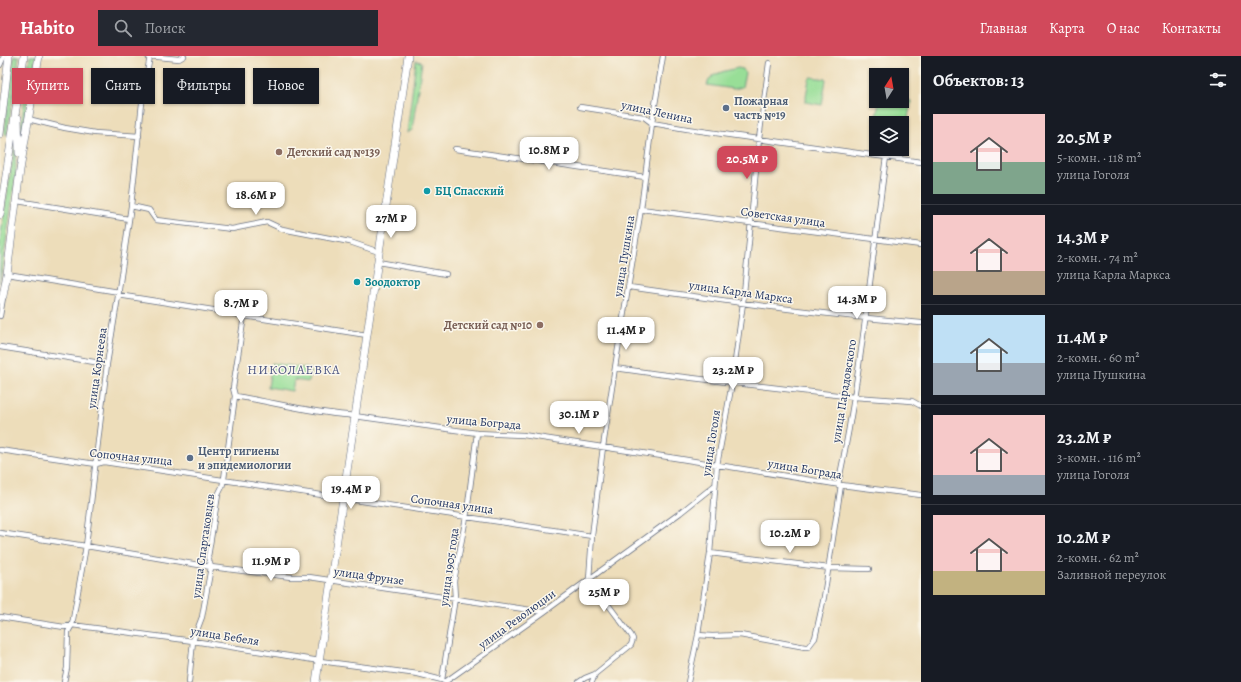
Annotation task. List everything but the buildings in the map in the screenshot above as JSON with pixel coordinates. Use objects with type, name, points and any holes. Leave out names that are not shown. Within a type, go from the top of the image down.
[{"type":"main road","points":[[0,134],[9,56]]},
{"type":"main road","points":[[0,215],[24,56]]},
{"type":"main road","points":[[1,298],[7,274],[20,170],[39,56]]},
{"type":"main road","points":[[316,682],[408,56]]},
{"type":"main road","points":[[17,107],[20,170]]},
{"type":"street","points":[[0,65],[4,56]]},
{"type":"street","points":[[149,56],[179,59],[184,56]]},
{"type":"street","name":"улица Корнеева","points":[[64,682],[68,668],[68,632],[72,625],[86,546],[107,364],[131,206],[138,136],[149,56]]},
{"type":"street","name":"улица Пушкина","points":[[589,579],[592,536],[603,448],[642,209],[652,123],[663,56]]},
{"type":"street","name":"улица Гоголя","points":[[688,682],[698,635],[710,552],[717,465],[732,382],[743,303],[752,223],[759,138],[769,63]]},
{"type":"street","name":"улица Ленина","points":[[580,107],[644,117],[652,123],[695,130],[921,162]]},
{"type":"street","points":[[28,119],[65,128],[138,136]]},
{"type":"street","points":[[455,149],[645,177]]},
{"type":"street","name":"улица Парадовского","points":[[698,635],[740,635],[806,647],[808,647],[815,638],[829,568],[839,485],[854,396],[886,157]]},
{"type":"street","points":[[17,201],[129,219]]},
{"type":"street","points":[[131,206],[149,210],[156,220],[232,229],[267,222],[282,229],[350,242],[379,252]]},
{"type":"street","name":"Советская улица","points":[[642,209],[921,245]]},
{"type":"street","points":[[378,262],[446,274]]},
{"type":"street","points":[[7,274],[244,316],[367,335]]},
{"type":"street","name":"улица Карла Маркса","points":[[629,287],[743,303],[921,324]]},
{"type":"street","points":[[0,316],[1,298]]},
{"type":"street","name":"улица Спартаковцев","points":[[189,682],[193,641],[202,617],[211,567],[208,557],[218,495],[224,479],[234,396],[233,388],[244,316]]},
{"type":"street","points":[[0,347],[107,364]]},
{"type":"street","points":[[615,368],[854,396],[912,401],[921,406]]},
{"type":"street","name":"улица Бограда","points":[[234,396],[263,400],[304,410],[477,433],[523,435],[839,485],[921,495]]},
{"type":"street","name":"улица 1905 года","points":[[445,681],[455,598],[454,581],[466,516],[477,433]]},
{"type":"street","name":"Сопочная улица","points":[[0,450],[96,464],[104,462],[224,479],[343,499],[466,516],[592,536]]},
{"type":"street","name":"улица Революции","points":[[445,681],[544,612],[680,513],[715,485]]},
{"type":"street","name":"улица Фрунзе","points":[[0,533],[211,567],[291,577],[309,577],[544,612]]},
{"type":"street","points":[[710,552],[829,568],[869,569]]},
{"type":"street","points":[[579,682],[596,674],[631,646],[633,639],[632,635],[589,579]]},
{"type":"street","name":"улица Бебеля","points":[[0,618],[64,627],[72,625],[193,641],[320,661],[418,674],[445,681]]},
{"type":"street","points":[[592,682],[596,674]]},
{"type":"green space","points":[[14,56],[19,56],[17,68],[12,68]]},
{"type":"green space","points":[[30,56],[36,56],[34,68],[28,68]]},
{"type":"green space","points":[[416,61],[422,62],[412,130],[407,133]]},
{"type":"green space","points":[[738,68],[743,69],[745,73],[742,87],[734,89],[707,85],[715,75],[724,71]]},
{"type":"green space","points":[[12,72],[12,102],[7,135],[4,134]]},
{"type":"green space","points":[[811,77],[826,79],[822,105],[805,102],[809,79]]},
{"type":"green space","points":[[909,101],[911,101],[908,116],[876,116],[878,108],[909,108]]},
{"type":"green space","points":[[24,104],[27,104],[21,138]]},
{"type":"green space","points":[[15,144],[16,173],[0,283],[0,240]]},
{"type":"green space","points":[[272,363],[311,369],[309,382],[294,380],[292,391],[268,387]]},
{"type":"place","name":"Пожарная часть №19","points":[[726,108]]},
{"type":"place","name":"Детский сад №139","points":[[279,152]]},
{"type":"place","name":"БЦ Спасский","points":[[427,191]]},
{"type":"place","name":"Зоодоктор","points":[[357,282]]},
{"type":"place","name":"Детский сад №10","points":[[540,325]]},
{"type":"place","name":"Центр гигиены и эпидемиологии","points":[[190,458]]},
{"type":"district","name":"НИКОЛАЕВКА","points":[[294,369]]}]
